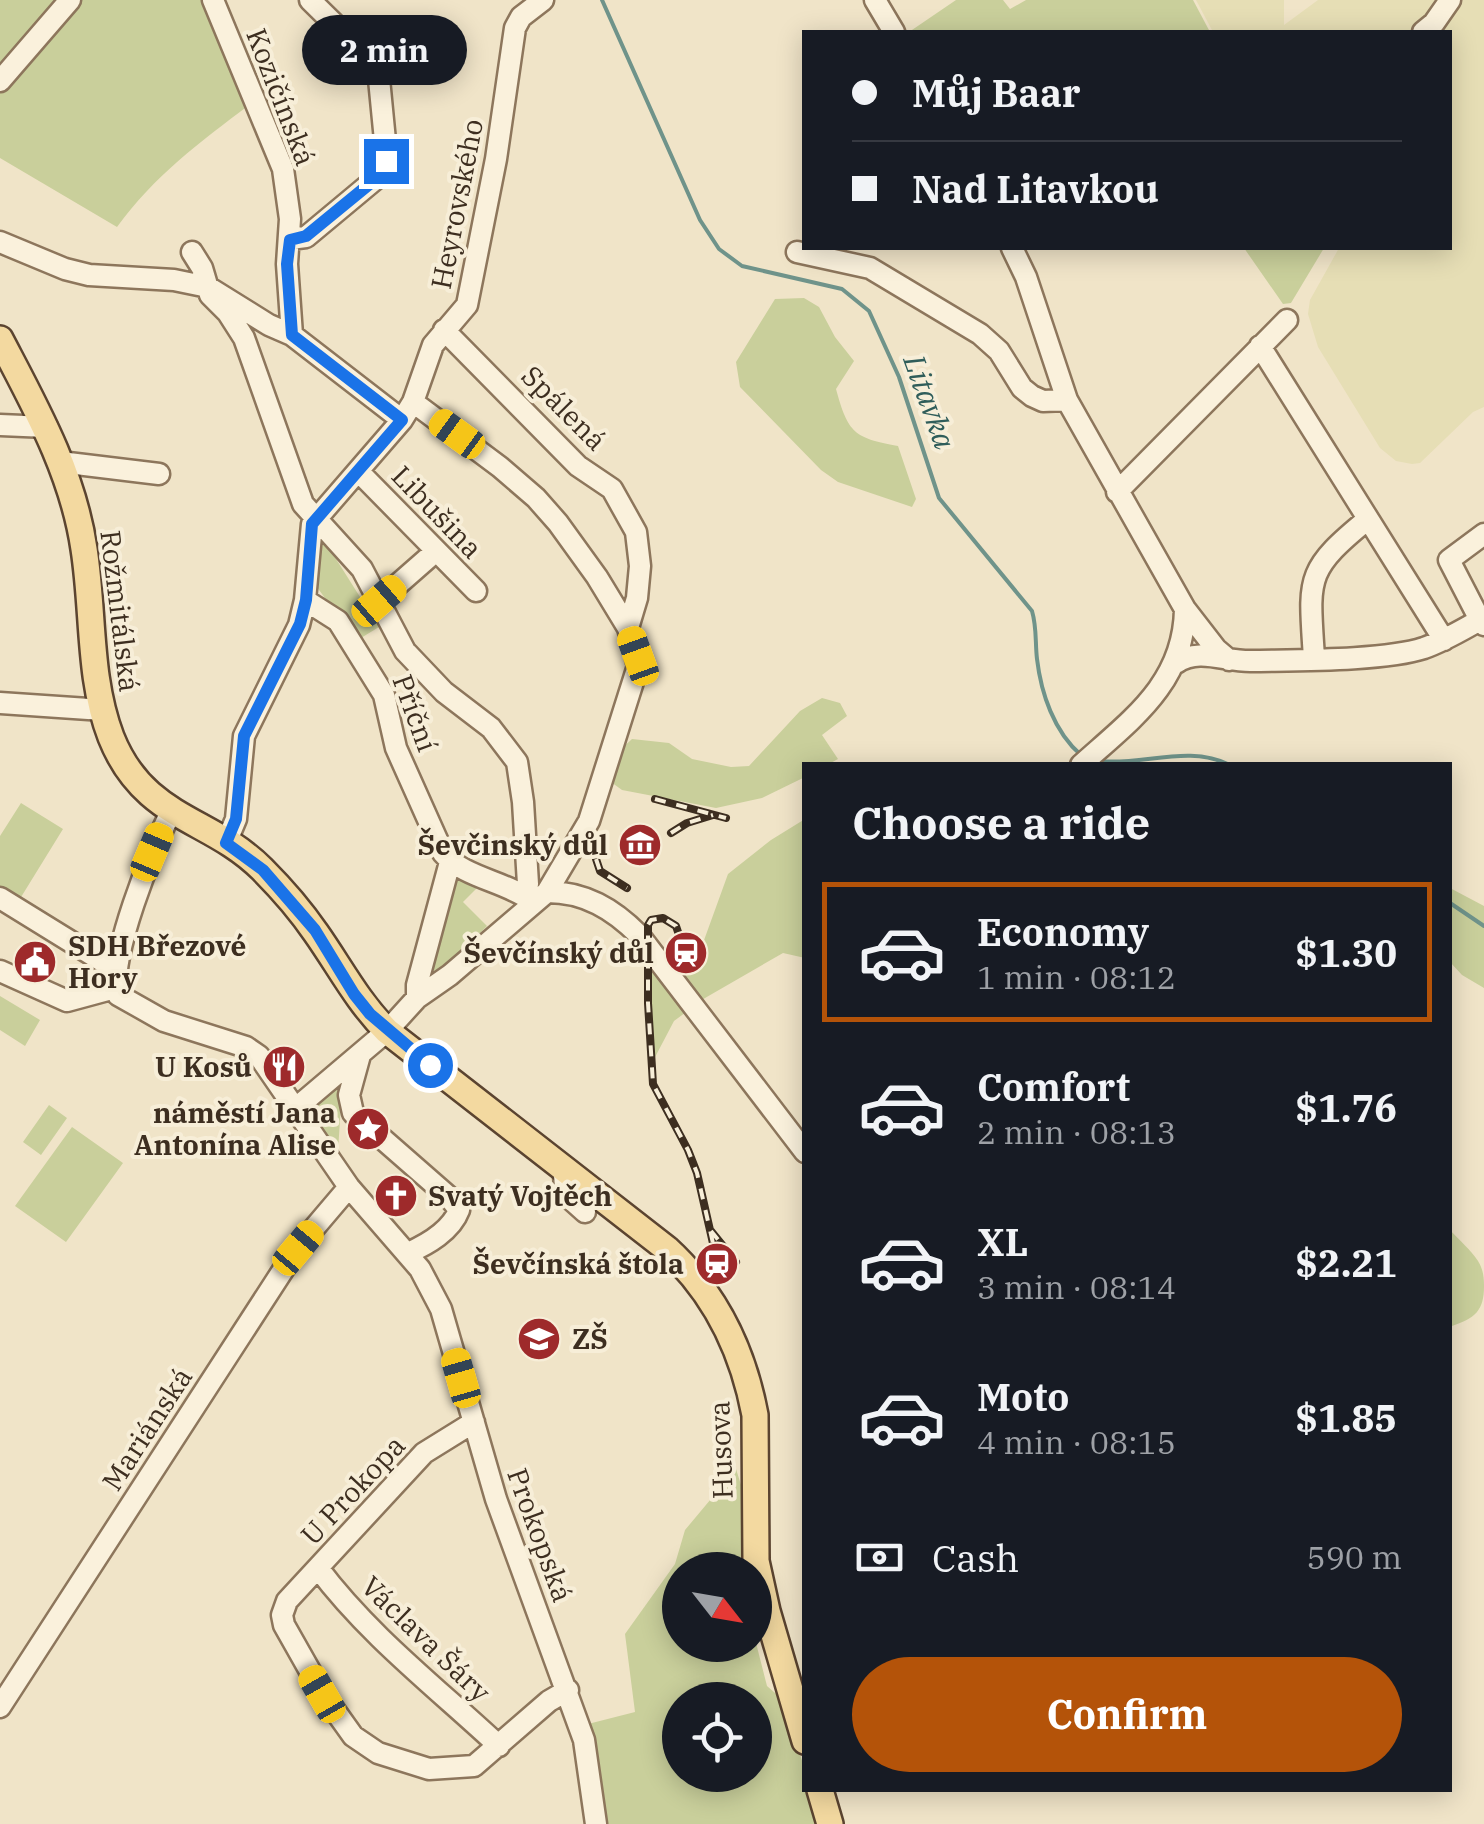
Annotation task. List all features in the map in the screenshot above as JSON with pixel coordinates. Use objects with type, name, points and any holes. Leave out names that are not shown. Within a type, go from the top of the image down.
[{"type":"main road","name":"Rožmitálská","points":[[0,339],[48,428],[60,462],[84,548],[102,710],[122,758],[146,790],[171,812],[253,861],[315,930],[362,1005],[387,1030]]},
{"type":"main road","name":"Husova","points":[[387,1030],[686,1267],[715,1306],[744,1370],[755,1414],[756,1560],[802,1731]]},
{"type":"main road","points":[[821,1792],[830,1824]]},
{"type":"street","points":[[0,82],[70,0]]},
{"type":"street","name":"Kozičínská","points":[[212,0],[282,169],[290,240],[287,264],[292,335]]},
{"type":"street","points":[[290,240],[306,236],[378,177],[386,161],[374,62],[310,0]]},
{"type":"street","name":"Heyrovského","points":[[316,516],[359,472],[408,411],[433,345],[468,305],[496,159],[515,28],[529,9],[543,0]]},
{"type":"street","points":[[875,0],[893,30]]},
{"type":"street","points":[[1425,30],[1450,0]]},
{"type":"street","points":[[0,242],[64,269],[208,287],[292,335],[500,467],[536,498],[586,561],[628,628],[638,656],[608,768],[589,821],[535,896],[295,1109]]},
{"type":"street","points":[[848,250],[870,268],[980,334],[999,351],[1022,388],[1032,396],[1043,401],[1067,400]]},
{"type":"street","points":[[1013,250],[1026,277],[1067,400],[1185,609],[1228,660]]},
{"type":"street","points":[[192,252],[210,296],[228,313],[244,338],[303,504],[362,569],[405,651],[424,673],[491,728],[517,762],[528,884],[535,896]]},
{"type":"street","points":[[796,254],[870,268]]},
{"type":"street","points":[[1117,492],[1287,320]]},
{"type":"street","name":"Spálená","points":[[444,330],[578,466],[612,489],[636,532],[640,566],[637,598],[628,628]]},
{"type":"street","points":[[1260,346],[1444,640]]},
{"type":"street","points":[[0,424],[48,428]]},
{"type":"street","points":[[60,462],[158,474]]},
{"type":"street","name":"Libušina","points":[[359,472],[476,592]]},
{"type":"street","points":[[226,843],[236,819],[244,736],[290,649],[306,600],[310,533],[316,516]]},
{"type":"street","points":[[1314,658],[1311,591],[1316,574],[1326,555],[1368,519]]},
{"type":"street","points":[[1176,663],[1199,654],[1228,660],[1399,654],[1444,640],[1482,622],[1448,560],[1484,534]]},
{"type":"street","points":[[379,601],[436,550]]},
{"type":"street","name":"Příční","points":[[306,600],[338,621],[384,695],[402,761],[442,853],[450,862]]},
{"type":"street","points":[[1084,762],[1142,708],[1176,663],[1184,637],[1185,609]]},
{"type":"street","points":[[0,703],[102,710]]},
{"type":"street","points":[[0,971],[67,1001],[115,978],[152,852],[171,812]]},
{"type":"street","points":[[417,998],[417,985],[450,862],[535,896],[576,894],[591,899],[639,935],[802,1148]]},
{"type":"street","name":"Prokopská","points":[[0,898],[115,978],[123,1000],[164,1021],[253,1050],[349,1187],[414,1261],[442,1309],[496,1499],[568,1690],[584,1740],[596,1824]]},
{"type":"street","points":[[360,1055],[348,1095],[353,1113],[449,1197],[458,1210],[453,1222],[414,1261]]},
{"type":"street","name":"Husova","points":[[563,1166],[566,1195],[586,1212]]},
{"type":"street","name":"Mariánská","points":[[0,1707],[298,1248],[349,1187]]},
{"type":"street","name":"U Prokopa","points":[[474,1422],[424,1453],[284,1607],[284,1625],[322,1694],[363,1745],[429,1769],[458,1770],[474,1766],[499,1746]]},
{"type":"street","name":"Václava Šáry","points":[[318,1568],[372,1629],[499,1746]]},
{"type":"street","points":[[499,1746],[549,1701],[568,1690]]},
{"type":"shaded area","points":[[1196,0],[1284,0],[1284,25],[1318,0],[1441,0],[1420,30],[1212,30]]},
{"type":"shaded area","points":[[1461,0],[1484,0],[1484,407],[1473,412],[1420,463],[1412,464],[1396,461],[1380,448],[1318,347],[1308,314],[1310,300],[1338,250],[1452,250],[1452,30],[1438,30]]},
{"type":"green space","points":[[0,0],[67,0],[0,68]]},
{"type":"green space","points":[[73,0],[212,0],[249,105],[162,176],[117,227],[0,158],[0,86]]},
{"type":"green space","points":[[956,0],[1003,0],[1010,9],[1026,0],[1193,0],[1209,30],[912,30]]},
{"type":"green space","points":[[1245,250],[1323,250],[1291,303],[1283,304]]},
{"type":"green space","points":[[804,298],[819,307],[854,361],[836,389],[849,424],[862,436],[898,446],[916,499],[912,507],[838,482],[821,470],[740,387],[736,362],[775,299]]},
{"type":"green space","points":[[319,532],[379,627],[356,641],[314,583]]},
{"type":"green space","points":[[822,698],[840,703],[847,716],[822,735],[838,759],[802,762],[802,778],[762,798],[716,808],[622,790],[611,782],[619,751],[632,739],[669,743],[692,759],[731,767],[749,766],[800,711]]},
{"type":"green space","points":[[21,803],[63,829],[18,902],[0,891],[0,836]]},
{"type":"green space","points":[[802,821],[802,957],[783,953],[705,998],[674,1021],[653,1061],[653,955],[682,971],[699,954],[728,874]]},
{"type":"green space","points":[[463,877],[479,886],[463,902],[487,926],[447,966],[435,972],[429,965],[453,882]]},
{"type":"green space","points":[[1452,889],[1484,906],[1484,988],[1452,964]]},
{"type":"green space","points":[[0,996],[40,1020],[25,1046],[0,1030]]},
{"type":"green space","points":[[343,1074],[338,1151],[306,1107]]},
{"type":"green space","points":[[49,1105],[67,1118],[41,1155],[23,1142]]},
{"type":"green space","points":[[72,1127],[123,1163],[66,1242],[15,1206]]},
{"type":"green space","points":[[1452,1232],[1482,1270],[1482,1302],[1467,1320],[1452,1326]]},
{"type":"green space","points":[[736,1469],[742,1488],[741,1535],[745,1552],[679,1552],[685,1530]]},
{"type":"green space","points":[[662,1582],[662,1662],[761,1662],[766,1682],[662,1682],[662,1792],[772,1792],[772,1690],[782,1699],[802,1761],[802,1792],[812,1792],[822,1824],[598,1824],[588,1724],[635,1712],[625,1634]]},
{"type":"waterway","name":"Litavka","points":[[602,0],[700,220],[719,249],[742,266],[842,289],[869,311],[899,377],[939,498],[1032,611],[1046,698],[1063,735],[1081,755]]},
{"type":"waterway","name":"Litavka","points":[[1116,762],[1182,756],[1222,762]]},
{"type":"waterway","name":"Litavka","points":[[1099,761],[1116,762]]},
{"type":"waterway","name":"Litavka","points":[[1452,904],[1484,926]]},
{"type":"railway","points":[[655,799],[726,818]]},
{"type":"railway","points":[[671,833],[713,815]]},
{"type":"railway","points":[[596,859],[600,871],[627,888]]},
{"type":"railway","points":[[690,968],[676,926],[663,918],[651,920],[648,1003],[653,1084],[697,1173],[720,1274]]},
{"type":"railway","points":[[711,1231],[736,1262]]},
{"type":"place","name":"Ševčinský důl","points":[[640,845]]},
{"type":"place","name":"Ševčínský důl","points":[[686,953]]},
{"type":"place","name":"SDH Březové Hory","points":[[35,962]]},
{"type":"place","name":"U Kosů","points":[[284,1067]]},
{"type":"place","name":"náměstí Jana Antonína Alise","points":[[368,1129]]},
{"type":"place","name":"Svatý Vojtěch","points":[[396,1196]]},
{"type":"place","name":"Ševčínská štola","points":[[717,1264]]},
{"type":"place","name":"ZŠ","points":[[539,1339]]},
{"type":"route","points":[[386,161],[378,177],[306,236],[290,240],[287,264],[292,335],[402,420],[312,524],[306,600],[300,624],[244,736],[236,819],[226,843],[263,870],[315,930],[370,1014],[430,1065]]}]
